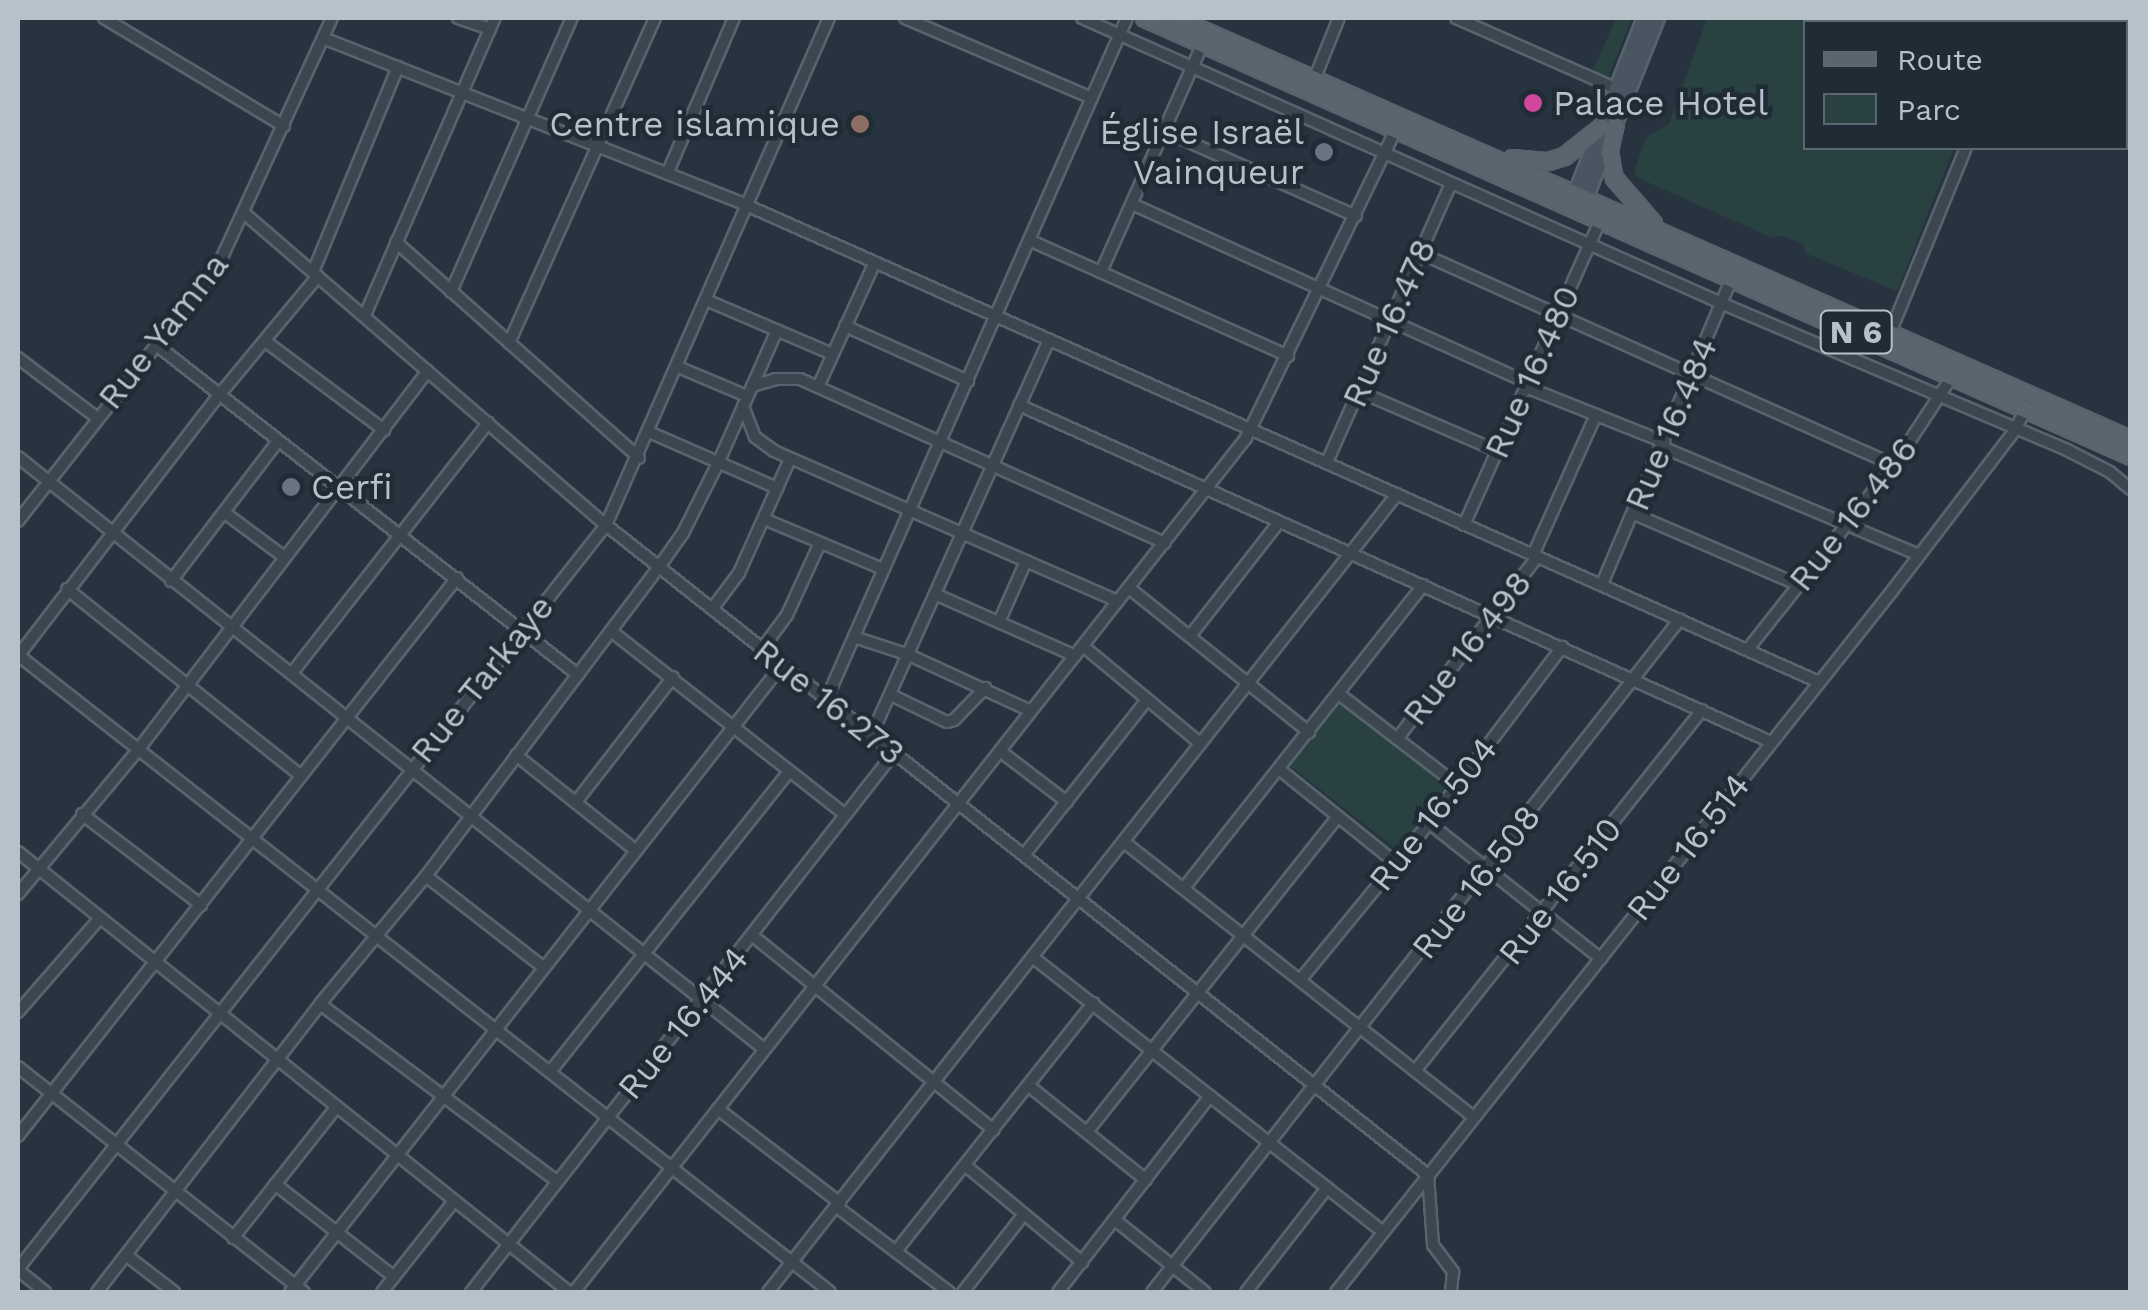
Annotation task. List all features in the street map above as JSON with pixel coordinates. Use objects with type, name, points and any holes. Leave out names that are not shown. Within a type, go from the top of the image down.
[{"type":"main road","name":"N 6","points":[[1144,18],[1493,155],[1578,201],[1601,220],[1890,333],[2130,456]]},
{"type":"main road","name":"N 6","points":[[1176,18],[1396,129],[1659,230],[1953,375],[2130,439]]},
{"type":"main road","points":[[1622,92],[1646,18]]},
{"type":"main road","points":[[1578,201],[1657,18]]},
{"type":"main road","points":[[1493,155],[1554,160],[1573,152],[1608,125]]},
{"type":"main road","points":[[1608,125],[1614,178],[1659,230]]},
{"type":"street","points":[[104,18],[284,126]]},
{"type":"street","name":"Rue Yamna","points":[[18,520],[217,268],[332,18]]},
{"type":"street","points":[[365,315],[493,23],[458,18]]},
{"type":"street","points":[[450,292],[572,18]]},
{"type":"street","points":[[508,343],[655,18]]},
{"type":"street","points":[[668,172],[734,18]]},
{"type":"street","name":"Rue Tarkaye","points":[[18,1269],[216,1013],[606,525],[828,18]]},
{"type":"street","points":[[909,18],[1092,98]]},
{"type":"street","points":[[1082,18],[1721,303],[2094,462],[2130,489]]},
{"type":"street","points":[[826,700],[1127,18]]},
{"type":"street","points":[[1312,84],[1338,18]]},
{"type":"street","points":[[1456,18],[1622,92]]},
{"type":"street","points":[[323,38],[746,204],[1819,682]]},
{"type":"street","points":[[1101,272],[1203,43]]},
{"type":"street","points":[[398,67],[316,274],[18,656],[830,1292]]},
{"type":"street","points":[[18,852],[276,1062],[571,1292],[1251,430],[1396,129]]},
{"type":"street","points":[[1164,131],[1356,216]]},
{"type":"street","points":[[1890,333],[1965,150]]},
{"type":"street","name":"Rue 16.478","points":[[1326,462],[1451,184]]},
{"type":"street","points":[[1132,204],[1527,385],[1919,555]]},
{"type":"street","name":"Rue 16.273","points":[[244,212],[606,525],[1428,1175]]},
{"type":"street","name":"Rue 16.480","points":[[1464,525],[1601,220]]},
{"type":"street","points":[[1029,240],[1288,356]]},
{"type":"street","points":[[396,242],[638,458]]},
{"type":"street","points":[[1420,252],[1894,465]]},
{"type":"street","points":[[818,388],[874,264]]},
{"type":"street","name":"Rue 16.484","points":[[1602,584],[1735,270]]},
{"type":"street","points":[[706,300],[832,354]]},
{"type":"street","points":[[845,326],[968,381]]},
{"type":"street","points":[[96,1292],[320,1004],[426,876],[659,567],[683,532],[719,461],[777,330]]},
{"type":"street","points":[[871,736],[1049,340]]},
{"type":"street","points":[[264,341],[384,430]]},
{"type":"street","points":[[159,346],[578,674]]},
{"type":"street","points":[[18,358],[96,417]]},
{"type":"street","points":[[678,366],[748,396],[793,378],[1164,543]]},
{"type":"street","points":[[18,894],[138,750],[229,626],[428,372]]},
{"type":"street","name":"Rue 16.486","points":[[1748,649],[1894,465],[1953,375]]},
{"type":"street","points":[[1358,391],[1496,451]]},
{"type":"street","points":[[748,396],[755,436],[790,458],[1118,601]]},
{"type":"street","name":"Rue 16.514","points":[[1336,1292],[1919,555],[2014,430],[2029,402]]},
{"type":"street","points":[[1019,405],[1770,742]]},
{"type":"street","name":"Rue 16.498","points":[[1397,739],[1535,556],[1596,415]]},
{"type":"street","points":[[292,673],[488,423]]},
{"type":"street","points":[[649,432],[777,488]]},
{"type":"street","points":[[171,580],[278,441]]},
{"type":"street","points":[[18,457],[764,1049]]},
{"type":"street","points":[[712,609],[739,573],[790,458]]},
{"type":"street","points":[[768,1292],[1035,959],[1200,742],[1397,494]]},
{"type":"street","points":[[224,512],[283,556]]},
{"type":"street","points":[[1634,514],[1799,585]]},
{"type":"street","points":[[764,518],[883,569]]},
{"type":"street","points":[[1190,636],[1279,522]]},
{"type":"street","points":[[762,649],[790,611],[820,543]]},
{"type":"street","points":[[999,622],[1026,561]]},
{"type":"street","points":[[18,1136],[457,578]]},
{"type":"street","points":[[1184,888],[1423,585]]},
{"type":"street","points":[[1129,588],[1309,732]]},
{"type":"street","points":[[68,589],[300,775]]},
{"type":"street","points":[[936,594],[1079,651],[1200,742]]},
{"type":"street","name":"Rue 16.508","points":[[1152,1292],[1680,619]]},
{"type":"street","points":[[611,631],[846,815]]},
{"type":"street","points":[[854,637],[908,654],[1031,711]]},
{"type":"street","name":"Rue 16.504","points":[[1301,979],[1429,823],[1562,647]]},
{"type":"street","points":[[18,1067],[297,1290],[442,1096],[782,665]]},
{"type":"street","points":[[576,802],[673,678]]},
{"type":"street","points":[[891,695],[950,721],[984,688]]},
{"type":"street","points":[[1339,694],[1457,785]]},
{"type":"street","points":[[1024,855],[1147,700]]},
{"type":"street","name":"Rue 16.510","points":[[1415,1071],[1702,710]]},
{"type":"street","points":[[1000,751],[1067,802]]},
{"type":"street","name":"Rue 16.444","points":[[471,1292],[894,754]]},
{"type":"street","points":[[516,755],[635,850]]},
{"type":"street","points":[[1279,769],[1396,862]]},
{"type":"street","points":[[550,1072],[789,771]]},
{"type":"street","points":[[82,814],[201,905]]},
{"type":"street","points":[[1087,1132],[1338,817]]},
{"type":"street","points":[[1429,823],[1601,958]]},
{"type":"street","points":[[1124,842],[1474,1118]]},
{"type":"street","points":[[426,876],[543,967]]},
{"type":"street","points":[[18,1012],[99,918]]},
{"type":"street","points":[[753,936],[993,1130]]},
{"type":"street","points":[[1035,959],[1383,1232]]},
{"type":"street","points":[[896,1252],[1093,1003]]},
{"type":"street","points":[[320,1004],[557,1182]]},
{"type":"street","points":[[1029,1086],[1146,1180]]},
{"type":"street","points":[[1058,1292],[1210,1096]]},
{"type":"street","points":[[233,1238],[335,1108]]},
{"type":"street","points":[[718,1109],[948,1292]]},
{"type":"street","points":[[966,1166],[1082,1262]]},
{"type":"street","points":[[1428,1175],[1433,1245],[1454,1276],[1451,1292]]},
{"type":"street","points":[[275,1184],[394,1278]]},
{"type":"street","points":[[1246,1292],[1327,1188]]},
{"type":"street","points":[[382,1292],[454,1201]]},
{"type":"street","points":[[962,1292],[1024,1214]]},
{"type":"street","points":[[1116,1220],[1205,1292]]},
{"type":"street","points":[[126,1254],[174,1292]]},
{"type":"street","points":[[18,1269],[45,1292]]},
{"type":"green space","points":[[1616,18],[1632,18],[1608,78],[1593,71]]},
{"type":"green space","points":[[1707,18],[2006,18],[1803,20],[1803,150],[1953,150],[1897,291],[1805,253],[1804,245],[1782,235],[1773,238],[1636,177],[1634,171],[1647,136],[1669,124]]},
{"type":"green space","points":[[1338,698],[1451,787],[1400,852],[1287,763]]},
{"type":"place","name":"Palace Hotel","points":[[1533,103]]},
{"type":"place","name":"Centre islamique","points":[[860,124]]},
{"type":"place","name":"Église Israël Vainqueur","points":[[1324,152]]},
{"type":"place","name":"Cerfi","points":[[291,487]]}]
